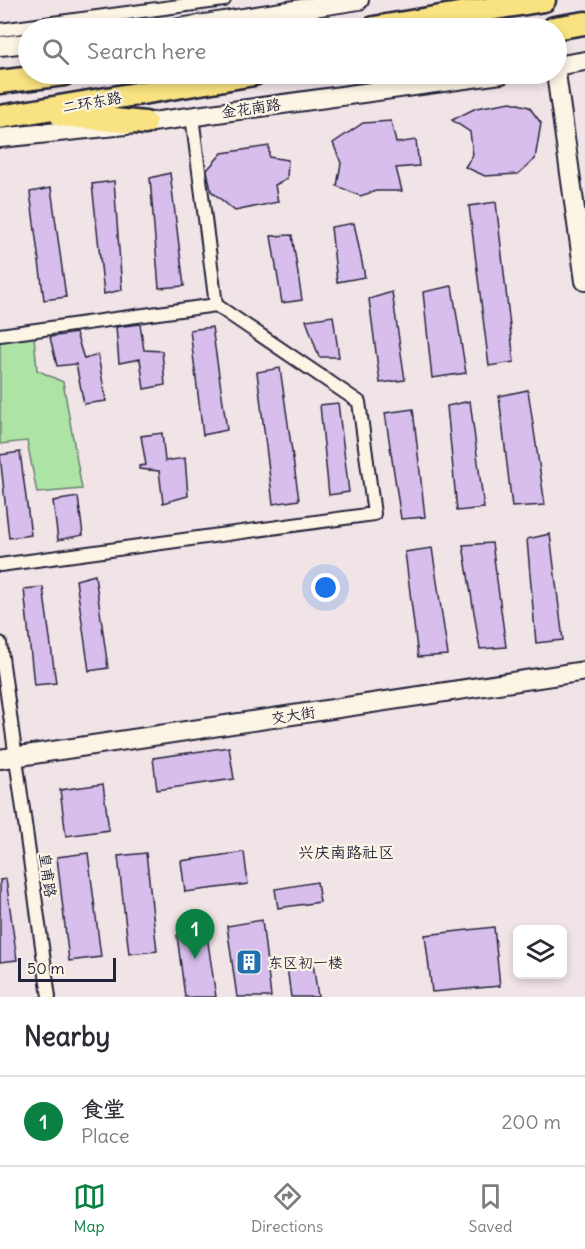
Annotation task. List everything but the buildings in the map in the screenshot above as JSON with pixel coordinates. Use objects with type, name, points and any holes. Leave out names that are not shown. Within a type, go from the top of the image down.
[{"type":"highway","points":[[435,18],[544,0]]},
{"type":"highway","points":[[567,26],[585,23]]},
{"type":"highway","points":[[0,73],[18,72]]},
{"type":"highway","points":[[0,82],[18,80]]},
{"type":"highway","name":"二环东路","points":[[0,117],[196,84]]},
{"type":"highway","points":[[32,112],[145,123]]},
{"type":"street","points":[[86,18],[224,0]]},
{"type":"street","points":[[243,18],[359,0]]},
{"type":"street","points":[[0,30],[18,28]]},
{"type":"street","points":[[0,46],[18,44]]},
{"type":"street","points":[[567,64],[585,61]]},
{"type":"street","name":"金花南路","points":[[0,138],[145,123],[427,84]]},
{"type":"street","points":[[558,84],[585,281]]},
{"type":"street","points":[[192,116],[216,306]]},
{"type":"street","points":[[0,334],[216,306],[358,402],[374,514],[0,565]]},
{"type":"street","name":"皇甫路","points":[[0,643],[8,758],[49,997]]},
{"type":"street","name":"交大街","points":[[8,758],[585,671]]},
{"type":"green space","points":[[34,336],[37,370],[63,382],[82,489],[37,493],[27,441],[0,444],[0,342]]},
{"type":"place","name":"食堂","points":[[195,959]]},
{"type":"place","name":"东区初一楼","points":[[249,962]]},
{"type":"district","name":"兴庆南路社区","points":[[346,852]]}]
